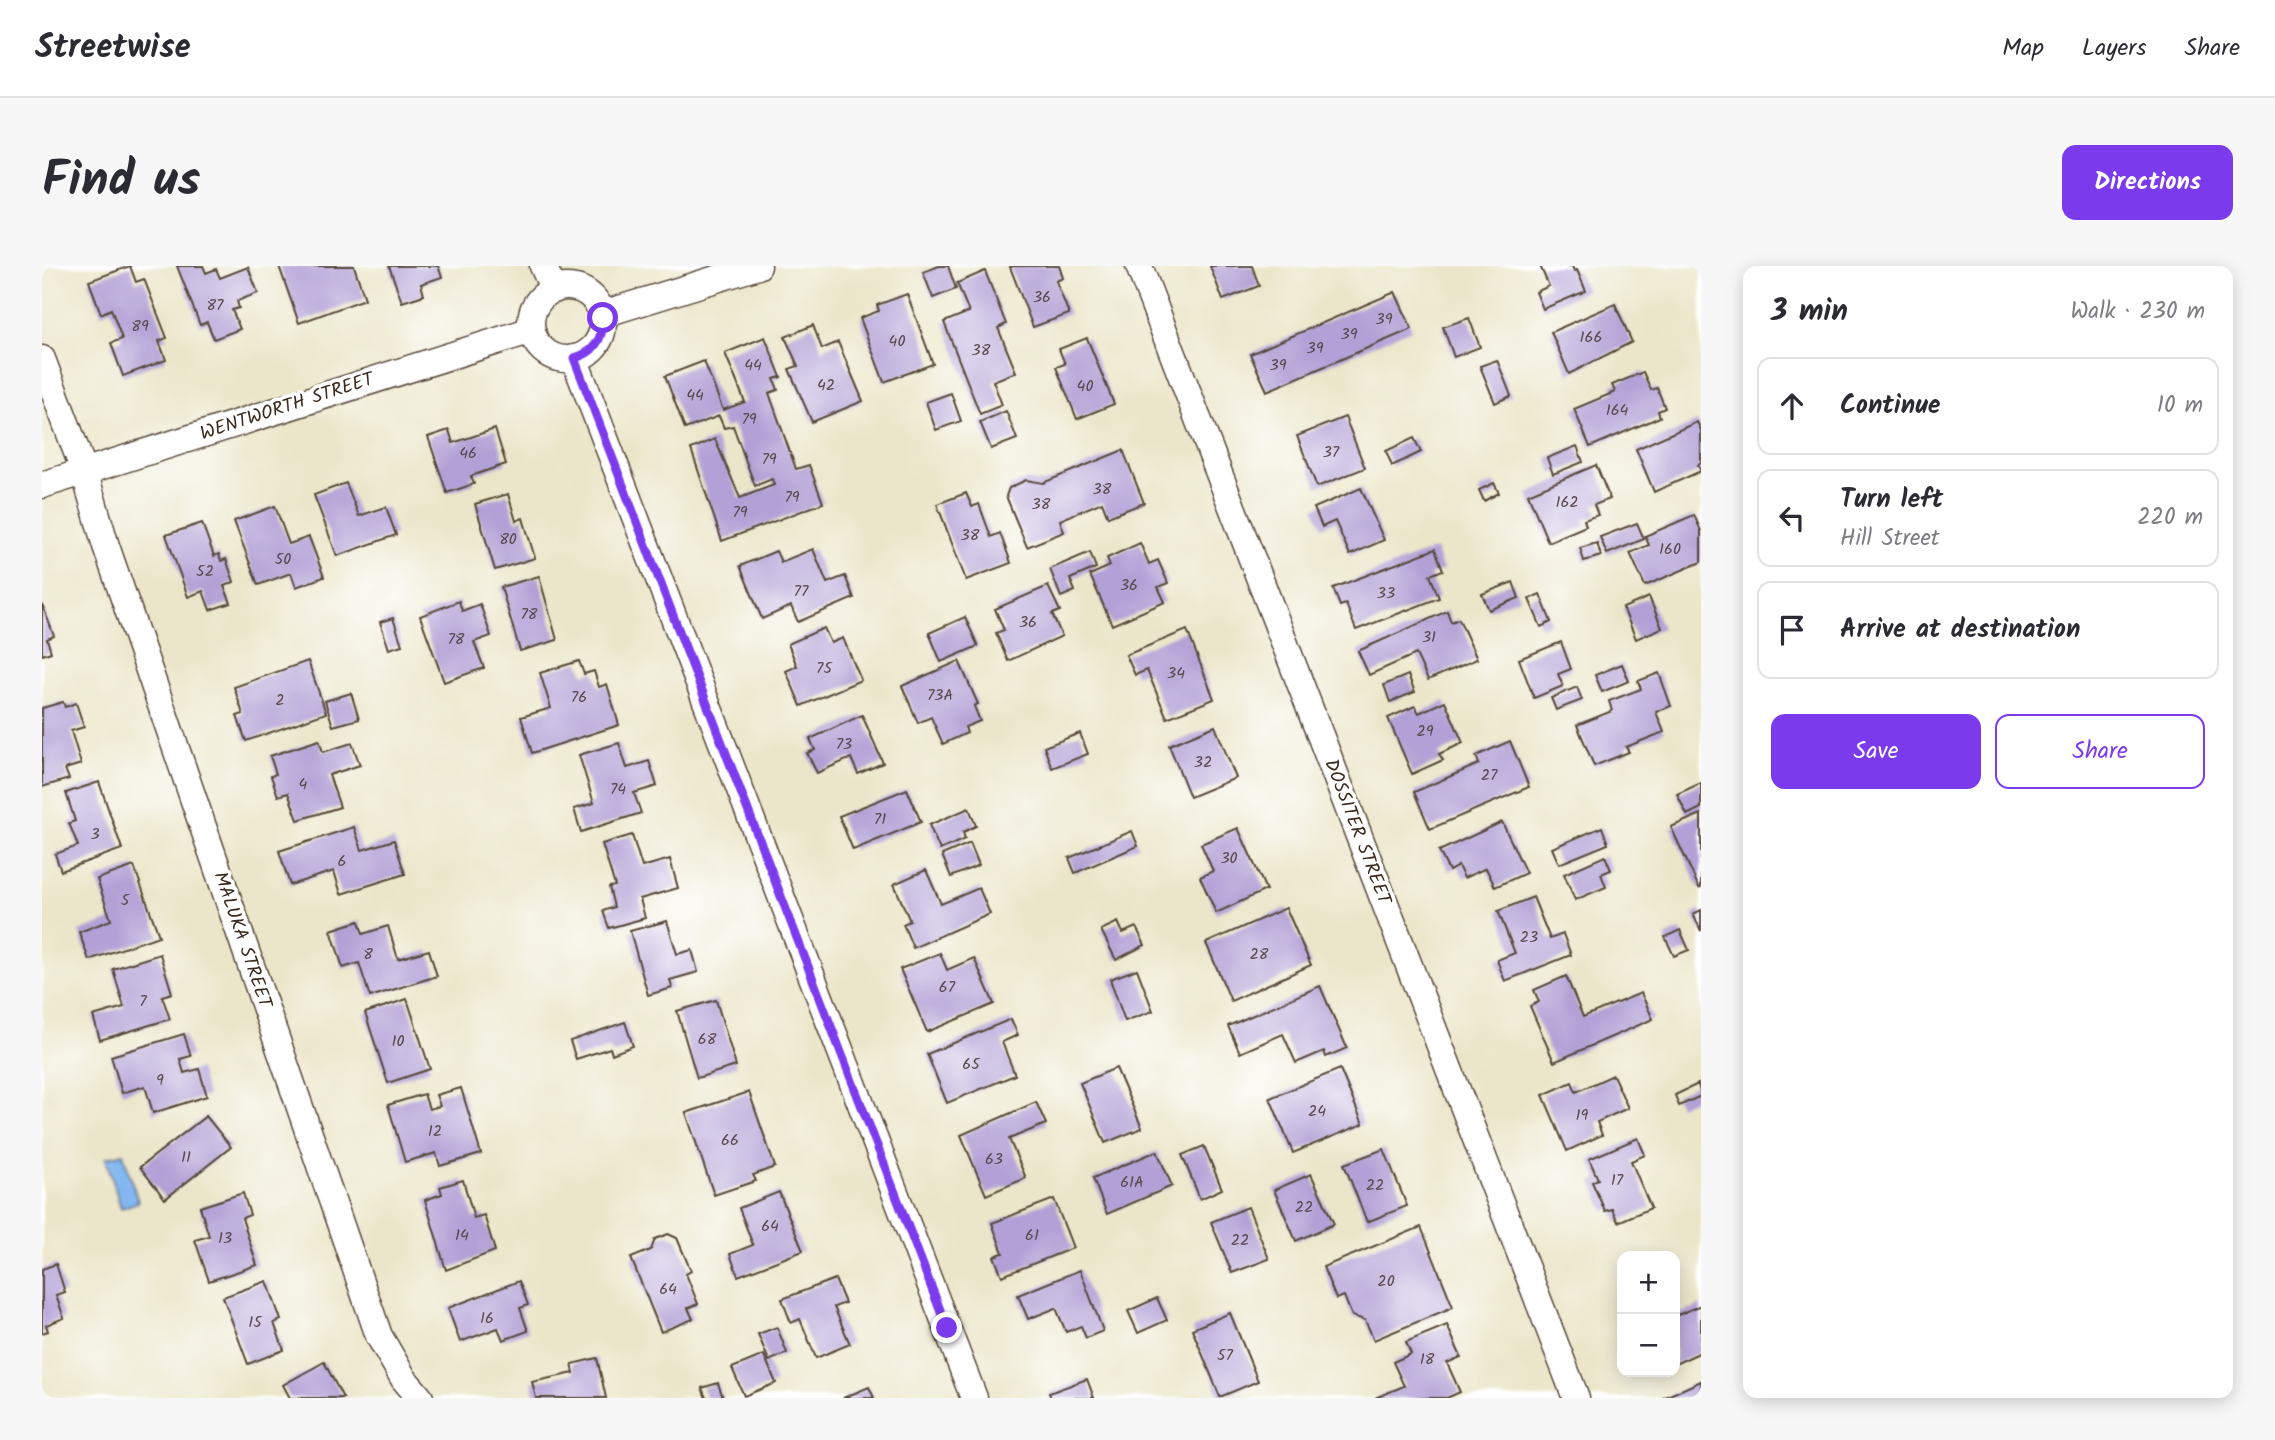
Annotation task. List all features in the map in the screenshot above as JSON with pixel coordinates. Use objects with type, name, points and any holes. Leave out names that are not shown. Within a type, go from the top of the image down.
[{"type":"street","points":[[542,266],[554,290]]},
{"type":"street","points":[[603,314],[758,266]]},
{"type":"street","name":"DOSSITER STREET","points":[[1139,266],[1576,1398]]},
{"type":"street","points":[[571,288],[582,291],[592,297],[603,314],[599,341],[592,350],[574,358],[558,358],[539,345],[532,330],[534,311],[540,301],[554,290],[571,288]]},
{"type":"street","name":"WENTWORTH STREET","points":[[42,485],[532,330]]},
{"type":"street","points":[[574,358],[974,1398]]},
{"type":"street","name":"MALUKA STREET","points":[[42,359],[84,471],[106,546],[379,1336],[404,1379],[420,1398]]},
{"type":"water","points":[[123,1153],[138,1202],[121,1208],[106,1158]]},
{"type":"building","points":[[130,266],[136,282],[144,279],[167,338],[159,341],[166,360],[123,376],[111,343],[122,339],[111,309],[101,314],[89,281]]},
{"type":"building","points":[[177,266],[203,266],[206,273],[216,269],[220,278],[248,267],[258,293],[237,301],[239,308],[232,310],[240,329],[214,339],[207,322],[200,325]]},
{"type":"building","points":[[279,266],[354,266],[365,299],[299,323]]},
{"type":"building","points":[[389,266],[438,266],[442,277],[421,284],[424,295],[402,302]]},
{"type":"building","points":[[939,266],[948,266],[956,289],[933,298],[923,272]]},
{"type":"building","points":[[1059,266],[1063,278],[1056,281],[1069,314],[1033,327],[1010,267]]},
{"type":"building","points":[[1210,266],[1252,266],[1259,286],[1223,300]]},
{"type":"building","points":[[1540,266],[1572,266],[1574,271],[1577,270],[1586,291],[1543,309],[1536,292],[1549,286]]},
{"type":"building","points":[[985,271],[1006,324],[998,328],[1016,372],[993,381],[1002,405],[980,414],[944,322],[969,312],[957,283]]},
{"type":"building","points":[[1395,292],[1412,329],[1267,391],[1250,354]]},
{"type":"building","points":[[907,294],[933,364],[884,382],[860,318],[879,311],[877,305]]},
{"type":"building","points":[[1615,304],[1632,342],[1569,374],[1551,332]]},
{"type":"building","points":[[1469,318],[1480,347],[1454,357],[1443,327]]},
{"type":"building","points":[[813,325],[822,349],[838,342],[863,401],[812,422],[789,369],[798,366],[785,337]]},
{"type":"building","points":[[765,337],[781,377],[774,379],[778,390],[769,393],[796,469],[809,465],[823,503],[722,541],[691,449],[715,439],[740,498],[774,485],[772,479],[755,486],[733,426],[724,428],[719,416],[685,429],[665,376],[704,361],[723,410],[745,402],[725,353]]},
{"type":"building","points":[[1087,338],[1114,404],[1077,419],[1056,367],[1065,364],[1059,349]]},
{"type":"building","points":[[1497,360],[1511,396],[1495,403],[1480,366]]},
{"type":"building","points":[[1643,372],[1651,390],[1657,388],[1665,408],[1658,411],[1660,417],[1590,447],[1574,409],[1615,392],[1612,385]]},
{"type":"building","points":[[951,393],[961,421],[936,430],[926,402]]},
{"type":"building","points":[[1006,411],[1017,439],[991,449],[980,422]]},
{"type":"building","points":[[1345,417],[1365,468],[1317,487],[1297,436]]},
{"type":"building","points":[[1697,422],[1701,430],[1701,463],[1698,465],[1701,471],[1654,492],[1636,449]]},
{"type":"building","points":[[495,429],[506,464],[471,476],[474,484],[447,493],[428,437],[449,430],[453,443]]},
{"type":"building","points":[[1414,438],[1421,452],[1392,466],[1386,451]]},
{"type":"building","points":[[1577,446],[1583,462],[1553,474],[1547,458]]},
{"type":"building","points":[[1123,450],[1144,503],[1108,517],[1102,502],[1060,520],[1064,532],[1027,547],[1006,496],[1009,488],[1026,480],[1043,483]]},
{"type":"building","points":[[1596,465],[1610,499],[1594,505],[1598,515],[1584,520],[1586,526],[1548,542],[1528,494]]},
{"type":"building","points":[[346,483],[359,516],[386,507],[396,535],[337,556],[314,495]]},
{"type":"building","points":[[1494,483],[1499,493],[1484,501],[1479,490]]},
{"type":"building","points":[[1361,488],[1384,540],[1350,555],[1335,521],[1322,527],[1314,508]]},
{"type":"building","points":[[966,493],[972,507],[979,504],[991,537],[1000,533],[1011,563],[966,580],[937,504]]},
{"type":"building","points":[[508,494],[516,521],[523,518],[535,558],[495,570],[475,504]]},
{"type":"building","points":[[275,506],[289,544],[309,537],[324,577],[296,587],[291,573],[258,585],[234,521]]},
{"type":"building","points":[[1694,515],[1701,531],[1701,562],[1645,586],[1630,553],[1649,545],[1645,536]]},
{"type":"building","points":[[202,523],[214,556],[219,554],[221,561],[226,559],[234,582],[224,586],[231,603],[210,610],[203,591],[188,597],[166,535]]},
{"type":"building","points":[[1637,523],[1644,539],[1607,554],[1600,537]]},
{"type":"building","points":[[1140,543],[1149,564],[1158,560],[1168,583],[1158,587],[1165,602],[1112,625],[1090,575],[1110,566],[1107,558]]},
{"type":"building","points":[[1597,543],[1601,556],[1584,561],[1580,548]]},
{"type":"building","points":[[813,549],[827,583],[845,576],[854,598],[798,622],[791,606],[762,619],[740,566],[776,551],[781,562]]},
{"type":"building","points":[[1435,549],[1443,570],[1430,575],[1439,598],[1356,630],[1346,604],[1340,606],[1333,588]]},
{"type":"building","points":[[1090,552],[1096,568],[1070,579],[1075,591],[1061,597],[1050,569]]},
{"type":"building","points":[[539,576],[557,640],[520,651],[501,587]]},
{"type":"building","points":[[1513,582],[1519,598],[1489,610],[1482,594]]},
{"type":"building","points":[[1048,586],[1060,611],[1052,614],[1062,636],[1008,661],[996,633],[1004,630],[995,609]]},
{"type":"building","points":[[1540,594],[1551,622],[1541,627],[1529,599]]},
{"type":"building","points":[[1649,597],[1662,628],[1636,639],[1623,608]]},
{"type":"building","points":[[459,601],[462,611],[480,604],[491,636],[474,642],[484,668],[444,682],[420,616]]},
{"type":"building","points":[[42,604],[54,636],[47,639],[51,652],[42,655]]},
{"type":"building","points":[[1447,611],[1451,622],[1459,619],[1477,659],[1428,680],[1416,654],[1369,675],[1358,651]]},
{"type":"building","points":[[965,617],[978,646],[941,662],[929,633]]},
{"type":"building","points":[[393,618],[402,645],[389,649],[380,622]]},
{"type":"building","points":[[824,628],[831,643],[843,638],[861,680],[801,706],[786,671],[797,666],[788,644]]},
{"type":"building","points":[[1187,630],[1214,699],[1167,718],[1147,670],[1135,675],[1126,655]]},
{"type":"building","points":[[1561,642],[1571,669],[1558,674],[1563,686],[1534,698],[1519,659]]},
{"type":"building","points":[[308,661],[326,713],[246,741],[237,716],[243,714],[234,687]]},
{"type":"building","points":[[579,661],[584,674],[594,671],[599,687],[607,684],[619,725],[532,753],[521,717],[551,708],[540,673]]},
{"type":"building","points":[[959,661],[978,704],[974,706],[980,721],[965,727],[967,733],[943,744],[931,717],[918,723],[902,686]]},
{"type":"building","points":[[1622,664],[1629,681],[1602,692],[1595,675]]},
{"type":"building","points":[[1659,673],[1671,706],[1656,712],[1664,732],[1626,747],[1629,752],[1594,766],[1577,725],[1612,711],[1609,701],[1641,689],[1638,681]]},
{"type":"building","points":[[1408,675],[1415,692],[1390,702],[1384,685]]},
{"type":"building","points":[[1577,687],[1582,700],[1556,710],[1551,698]]},
{"type":"building","points":[[351,693],[359,719],[333,726],[325,701]]},
{"type":"building","points":[[1445,701],[1463,743],[1439,754],[1443,760],[1412,774],[1388,718],[1415,706],[1419,713]]},
{"type":"building","points":[[63,702],[65,707],[76,703],[84,727],[71,731],[81,764],[65,769],[69,779],[42,787],[42,708]]},
{"type":"building","points":[[862,715],[883,763],[858,774],[851,758],[817,773],[807,753],[815,750],[810,739]]},
{"type":"building","points":[[1215,726],[1236,778],[1190,797],[1169,745]]},
{"type":"building","points":[[1080,733],[1088,754],[1052,768],[1044,747]]},
{"type":"building","points":[[319,740],[323,752],[352,743],[360,765],[329,775],[340,807],[298,820],[288,793],[278,796],[271,776],[276,774],[270,756]]},
{"type":"building","points":[[1510,741],[1529,787],[1430,829],[1414,792],[1479,764],[1476,756]]},
{"type":"building","points":[[619,743],[627,768],[649,761],[657,786],[634,793],[641,813],[581,832],[574,809],[594,803],[579,755]]},
{"type":"building","points":[[99,782],[122,849],[61,871],[55,854],[78,846],[69,823],[75,821],[66,793]]},
{"type":"building","points":[[1701,783],[1701,808],[1687,815],[1677,794]]},
{"type":"building","points":[[907,789],[921,822],[853,850],[839,816]]},
{"type":"building","points":[[969,808],[976,826],[963,832],[965,839],[940,850],[929,825]]},
{"type":"building","points":[[1701,814],[1701,887],[1699,888],[1671,827]]},
{"type":"building","points":[[1502,822],[1526,873],[1495,887],[1486,868],[1464,878],[1458,866],[1449,871],[1439,851]]},
{"type":"building","points":[[354,827],[362,850],[394,840],[405,874],[341,894],[334,871],[290,885],[279,851]]},
{"type":"building","points":[[1602,827],[1608,844],[1559,864],[1552,848]]},
{"type":"building","points":[[1238,828],[1266,890],[1216,913],[1200,877],[1213,871],[1201,844]]},
{"type":"building","points":[[1132,831],[1138,846],[1075,873],[1069,858]]},
{"type":"building","points":[[632,835],[642,867],[670,859],[678,888],[640,899],[645,918],[609,928],[603,911],[614,907],[609,887],[615,886],[602,844]]},
{"type":"building","points":[[970,843],[979,865],[951,877],[942,855]]},
{"type":"building","points":[[1605,856],[1611,870],[1601,874],[1606,887],[1575,900],[1564,874]]},
{"type":"building","points":[[134,866],[159,936],[89,960],[79,932],[111,920],[97,879]]},
{"type":"building","points":[[926,870],[941,904],[979,888],[990,914],[913,948],[903,924],[910,921],[894,884]]},
{"type":"building","points":[[1533,897],[1550,939],[1563,934],[1571,955],[1505,981],[1497,960],[1515,953],[1498,911]]},
{"type":"building","points":[[1286,908],[1311,965],[1231,1001],[1206,943]]},
{"type":"building","points":[[1701,910],[1701,931],[1693,914]]},
{"type":"building","points":[[359,921],[363,934],[388,926],[398,959],[429,950],[437,976],[370,997],[359,963],[343,968],[331,930]]},
{"type":"building","points":[[667,921],[677,954],[692,950],[698,972],[670,980],[672,988],[648,995],[630,931]]},
{"type":"building","points":[[1118,922],[1123,933],[1136,927],[1145,945],[1116,960],[1101,930]]},
{"type":"building","points":[[1680,930],[1689,950],[1674,956],[1665,937]]},
{"type":"building","points":[[940,953],[947,970],[974,958],[994,1004],[927,1032],[900,969]]},
{"type":"building","points":[[160,954],[172,993],[162,996],[170,1019],[100,1040],[93,1016],[124,1007],[113,969]]},
{"type":"building","points":[[1137,969],[1153,1011],[1125,1021],[1110,979]]},
{"type":"building","points":[[1566,976],[1583,1017],[1641,993],[1653,1019],[1554,1062],[1530,1006],[1539,1002],[1534,990]]},
{"type":"building","points":[[1320,986],[1347,1048],[1326,1057],[1324,1051],[1296,1063],[1283,1034],[1240,1053],[1228,1026]]},
{"type":"building","points":[[407,999],[430,1069],[388,1083],[365,1013]]},
{"type":"building","points":[[716,1000],[736,1066],[697,1078],[677,1011]]},
{"type":"building","points":[[1011,1019],[1018,1035],[1002,1042],[1015,1075],[947,1103],[927,1054]]},
{"type":"building","points":[[625,1022],[633,1046],[612,1054],[610,1048],[576,1059],[570,1041]]},
{"type":"building","points":[[184,1034],[191,1056],[180,1059],[184,1073],[199,1069],[207,1096],[153,1113],[145,1086],[122,1093],[111,1056]]},
{"type":"building","points":[[1116,1068],[1142,1128],[1105,1143],[1080,1083]]},
{"type":"building","points":[[1340,1069],[1363,1124],[1293,1153],[1270,1098]]},
{"type":"building","points":[[1613,1075],[1628,1108],[1597,1122],[1602,1135],[1567,1151],[1543,1095],[1572,1082],[1576,1092]]},
{"type":"building","points":[[1698,1084],[1701,1096],[1679,1106],[1675,1095]]},
{"type":"building","points":[[461,1088],[481,1154],[440,1166],[436,1153],[405,1162],[388,1105],[424,1094],[429,1109],[440,1106],[436,1095]]},
{"type":"building","points":[[749,1092],[775,1167],[753,1175],[756,1181],[714,1195],[686,1113]]},
{"type":"building","points":[[1036,1102],[1046,1124],[1009,1139],[1026,1178],[986,1195],[961,1135]]},
{"type":"building","points":[[206,1116],[231,1147],[165,1199],[140,1167]]},
{"type":"building","points":[[1638,1138],[1645,1155],[1631,1161],[1651,1208],[1618,1222],[1612,1209],[1605,1211],[1592,1182],[1598,1179],[1589,1159]]},
{"type":"building","points":[[1204,1146],[1222,1189],[1200,1199],[1182,1155]]},
{"type":"building","points":[[1384,1149],[1407,1206],[1367,1222],[1344,1164]]},
{"type":"building","points":[[1157,1151],[1172,1186],[1107,1214],[1093,1178]]},
{"type":"building","points":[[1311,1174],[1334,1224],[1296,1241],[1274,1190]]},
{"type":"building","points":[[463,1180],[474,1218],[484,1215],[495,1251],[446,1270],[425,1200],[442,1194],[440,1187]]},
{"type":"building","points":[[779,1192],[803,1251],[738,1276],[730,1254],[753,1245],[739,1208]]},
{"type":"building","points":[[243,1193],[250,1215],[242,1218],[257,1265],[209,1281],[195,1240],[209,1236],[200,1207]]},
{"type":"building","points":[[1054,1199],[1073,1248],[1002,1276],[994,1256],[1003,1253],[992,1223]]},
{"type":"building","points":[[1248,1207],[1269,1259],[1232,1273],[1211,1222]]},
{"type":"building","points":[[1421,1227],[1453,1307],[1374,1340],[1365,1320],[1352,1316],[1344,1296],[1336,1299],[1323,1267]]},
{"type":"building","points":[[668,1234],[677,1238],[691,1271],[686,1274],[698,1304],[688,1308],[693,1319],[661,1332],[631,1258],[651,1250],[655,1239]]},
{"type":"building","points":[[56,1264],[65,1292],[56,1295],[64,1318],[46,1325],[48,1331],[42,1333],[42,1269]]},
{"type":"building","points":[[1080,1270],[1103,1331],[1086,1338],[1081,1326],[1066,1332],[1056,1308],[1028,1319],[1018,1295]]},
{"type":"building","points":[[835,1279],[845,1303],[834,1307],[850,1344],[816,1358],[800,1319],[791,1323],[782,1299]]},
{"type":"building","points":[[267,1281],[281,1320],[274,1323],[284,1350],[248,1364],[223,1297]]},
{"type":"building","points":[[519,1281],[528,1305],[520,1308],[528,1331],[503,1340],[498,1328],[460,1342],[448,1308]]},
{"type":"building","points":[[1157,1298],[1167,1320],[1138,1333],[1128,1311]]},
{"type":"building","points":[[1701,1305],[1701,1352],[1680,1362],[1680,1314]]},
{"type":"building","points":[[1230,1313],[1258,1381],[1220,1397],[1192,1329]]},
{"type":"building","points":[[1447,1325],[1461,1357],[1447,1363],[1460,1392],[1447,1398],[1375,1398],[1404,1386],[1393,1362],[1411,1354],[1406,1342]]},
{"type":"building","points":[[777,1327],[787,1353],[769,1361],[758,1334]]},
{"type":"building","points":[[764,1355],[776,1383],[744,1396],[732,1368]]},
{"type":"building","points":[[597,1358],[606,1398],[536,1398],[532,1382],[574,1373],[572,1364]]},
{"type":"building","points":[[324,1362],[343,1398],[290,1398],[283,1385]]},
{"type":"building","points":[[1087,1379],[1094,1398],[1051,1398],[1049,1393]]},
{"type":"building","points":[[1701,1381],[1701,1398],[1663,1398]]},
{"type":"building","points":[[718,1383],[723,1398],[706,1398],[702,1388]]},
{"type":"building","points":[[869,1387],[874,1398],[843,1398]]},
{"type":"route","points":[[603,318],[599,341],[592,350],[574,358],[947,1328]]}]
